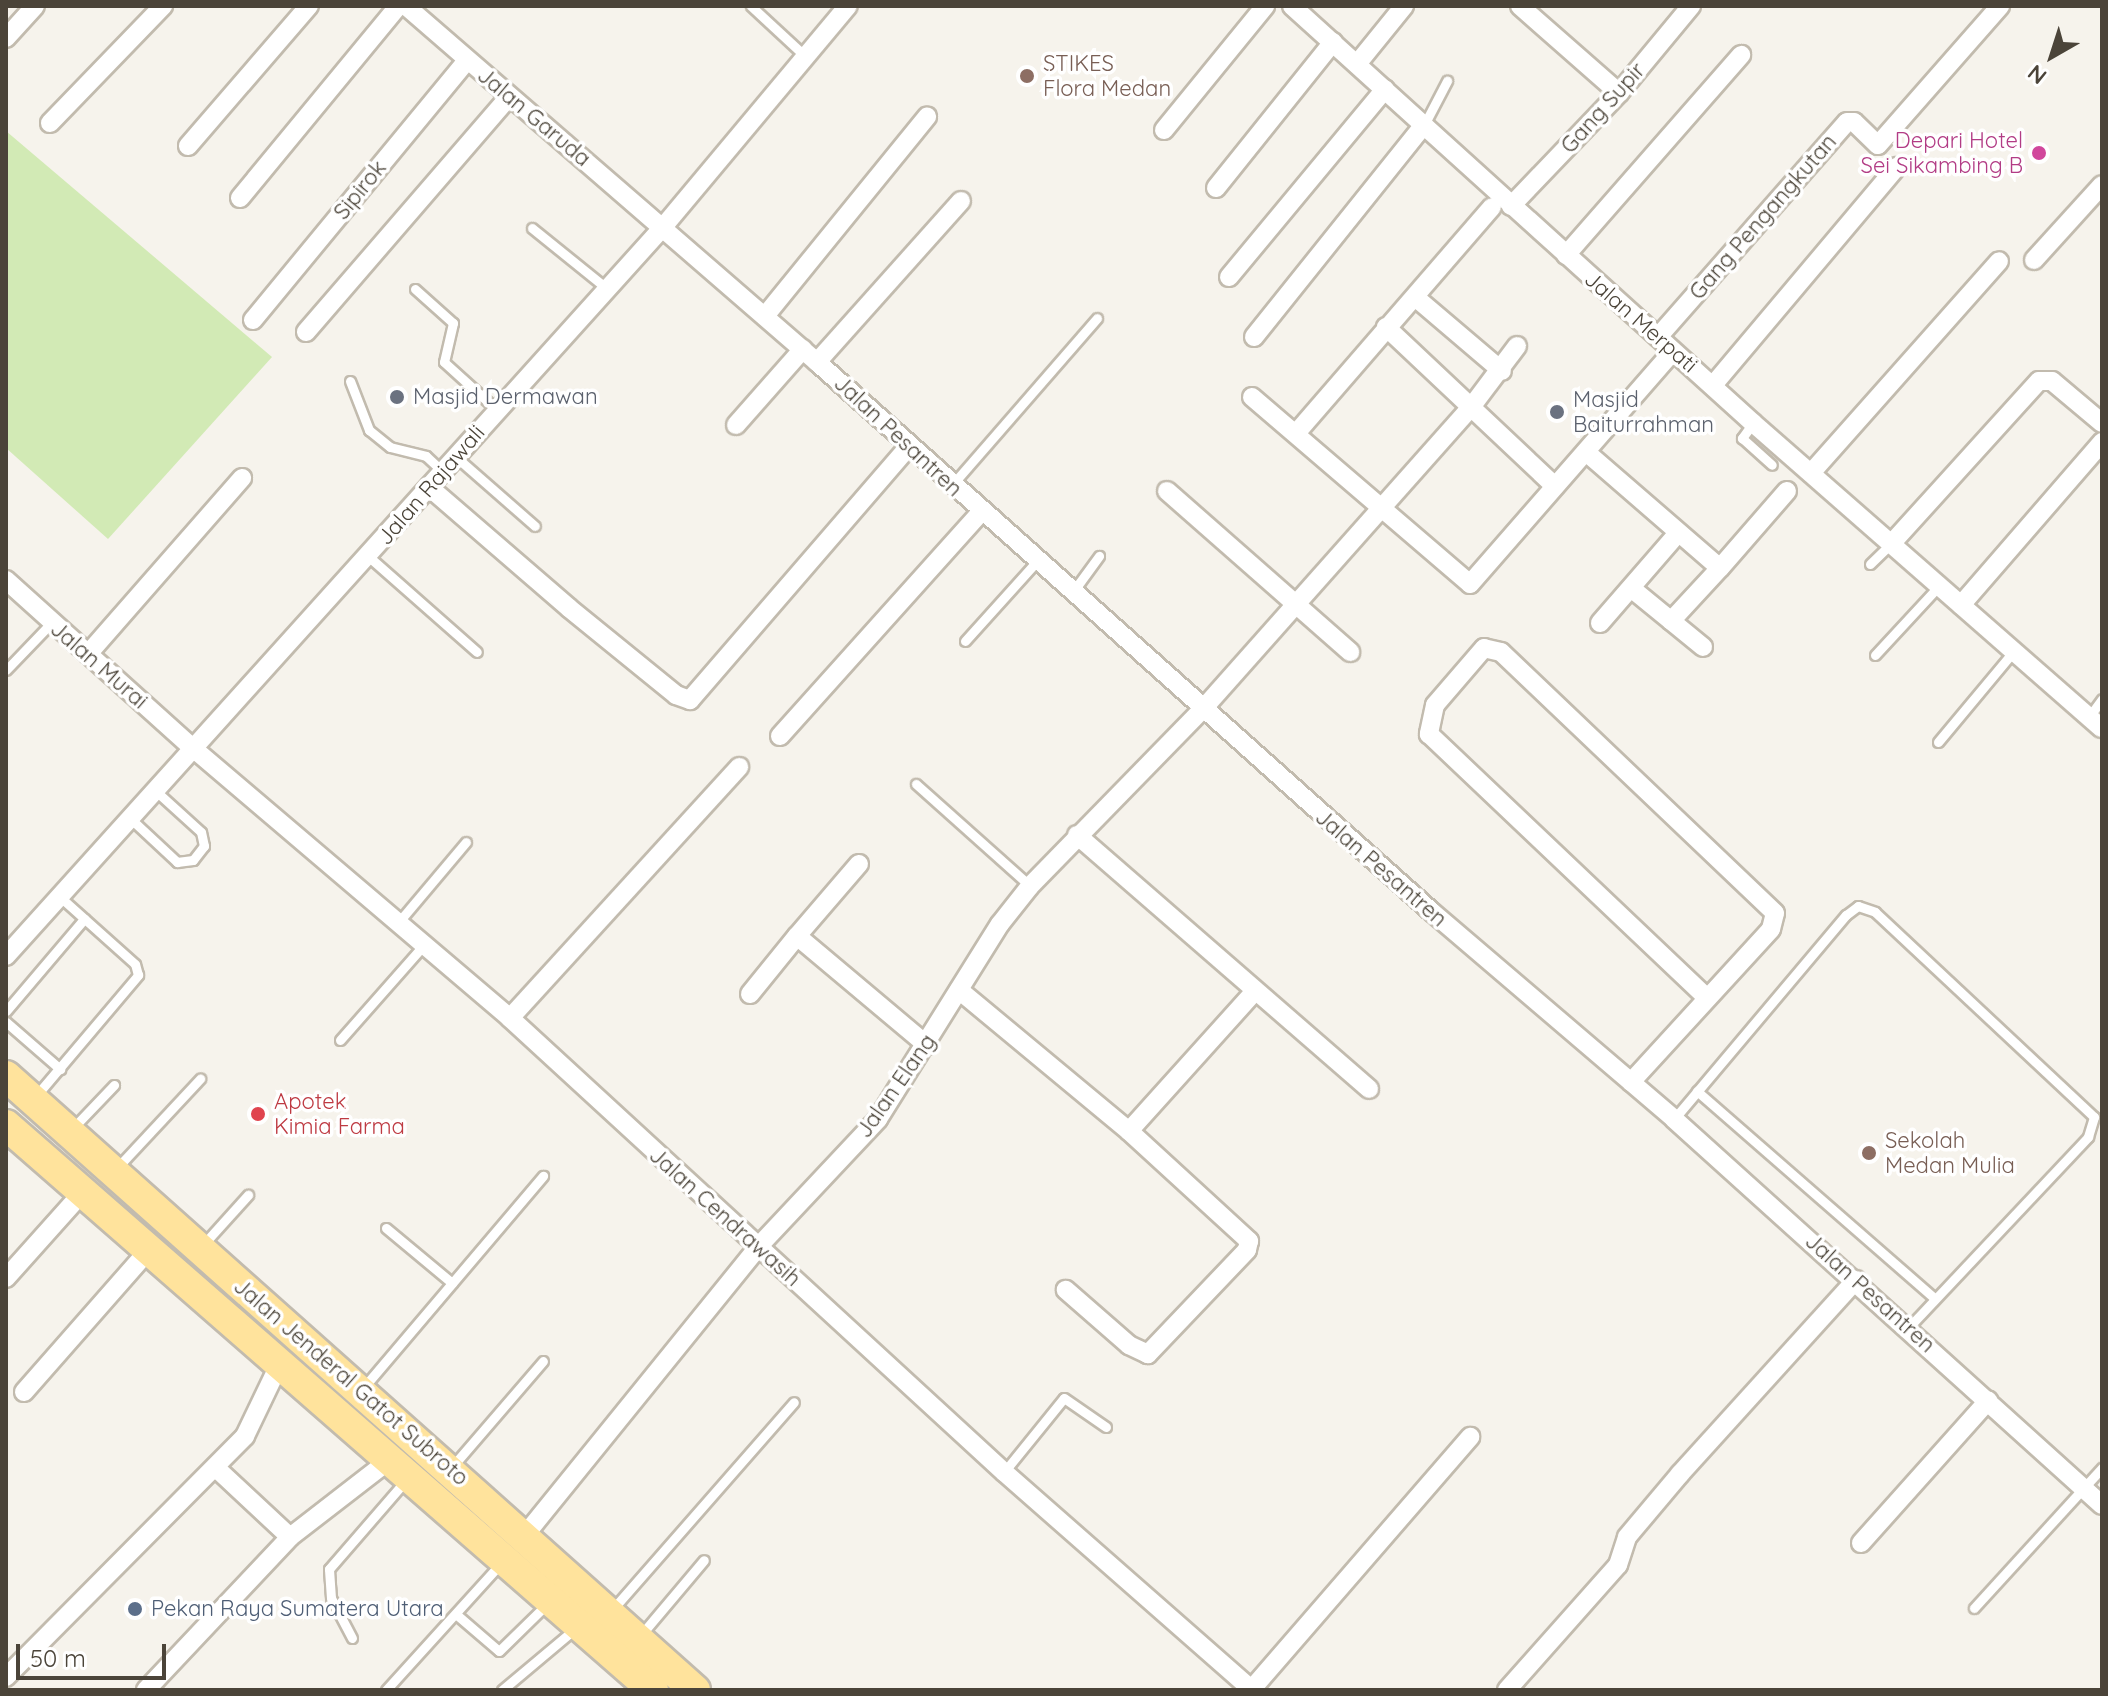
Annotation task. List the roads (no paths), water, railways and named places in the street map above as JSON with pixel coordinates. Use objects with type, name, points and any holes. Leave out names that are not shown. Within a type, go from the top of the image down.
[{"type":"main road","name":"Jalan Jenderal Gatot Subroto","points":[[6,1076],[200,1248],[361,1404],[401,1468],[579,1625],[644,1687]]},
{"type":"main road","name":"Jalan Jenderal Gatot Subroto","points":[[6,1125],[280,1363],[361,1404],[451,1468],[695,1690]]},
{"type":"street","points":[[6,38],[35,6]]},
{"type":"street","points":[[50,123],[163,6]]},
{"type":"street","points":[[188,146],[309,6]]},
{"type":"street","points":[[240,198],[398,6]]},
{"type":"street","name":"Jalan Garuda","points":[[406,6],[663,227]]},
{"type":"street","name":"Jalan Rajawali","points":[[6,956],[158,793],[455,456],[663,227],[848,6]]},
{"type":"street","points":[[1164,130],[1265,6]]},
{"type":"street","points":[[1357,64],[1404,6]]},
{"type":"street","points":[[1520,6],[1619,93]]},
{"type":"street","name":"Gang Supir","points":[[1511,206],[1619,93],[1691,6]]},
{"type":"street","name":"Gang Pengangkutan","points":[[1658,337],[1847,122],[1854,122],[1878,145],[2000,6]]},
{"type":"street","name":"Jalan Merpati","points":[[1301,9],[1511,206],[1714,384],[1753,423],[2096,722]]},
{"type":"street","points":[[1216,188],[1333,42]]},
{"type":"street","points":[[1566,255],[1741,55]]},
{"type":"street","name":"Sipirok","points":[[253,320],[467,60]]},
{"type":"street","points":[[1229,277],[1385,89]]},
{"type":"street","points":[[306,332],[509,97]]},
{"type":"street","points":[[765,316],[927,117]]},
{"type":"street","points":[[1254,337],[1424,125]]},
{"type":"street","points":[[1714,384],[1897,167]]},
{"type":"street","points":[[2034,260],[2102,185]]},
{"type":"street","points":[[817,362],[961,201]]},
{"type":"street","points":[[1298,431],[1492,207]]},
{"type":"street","name":"Jalan Pesantren","points":[[663,227],[803,349],[980,513],[1202,710],[1909,1327],[2102,1505]]},
{"type":"street","points":[[1811,473],[1999,261]]},
{"type":"street","points":[[1415,297],[1502,371]]},
{"type":"street","points":[[1386,327],[1555,486]]},
{"type":"street","name":"Jalan Elang","points":[[525,1535],[757,1248],[878,1119],[1000,924],[1030,886],[1202,710],[1472,406],[1502,371],[1517,346]]},
{"type":"street","points":[[736,425],[803,349]]},
{"type":"street","points":[[1252,397],[1298,431],[1470,584],[1668,357]]},
{"type":"street","points":[[1891,544],[2039,381],[2052,381],[2102,423]]},
{"type":"street","points":[[1961,605],[2102,442]]},
{"type":"street","points":[[429,487],[652,676],[690,700],[909,446]]},
{"type":"street","points":[[1586,452],[1720,568]]},
{"type":"street","points":[[88,654],[242,478]]},
{"type":"street","points":[[1167,491],[1350,652]]},
{"type":"street","points":[[1671,621],[1787,491]]},
{"type":"street","points":[[780,736],[980,513]]},
{"type":"street","points":[[1600,623],[1678,533]]},
{"type":"street","name":"Jalan Murai","points":[[6,580],[194,749]]},
{"type":"street","points":[[1631,588],[1703,647]]},
{"type":"street","points":[[1631,1082],[1771,929],[1775,913],[1501,652],[1484,648],[1435,705],[1429,734],[1706,997]]},
{"type":"street","name":"Jalan Cendrawasih","points":[[194,749],[422,947],[510,1018],[757,1248],[887,1360],[1004,1472],[1252,1690]]},
{"type":"street","points":[[510,1018],[739,767]]},
{"type":"street","points":[[1077,835],[1369,1089]]},
{"type":"street","points":[[750,994],[859,864]]},
{"type":"street","points":[[797,936],[927,1045]]},
{"type":"street","points":[[959,990],[1129,1131],[1239,1230],[1249,1246],[1148,1354],[1129,1345],[1066,1290]]},
{"type":"street","points":[[1129,1131],[1254,992]]},
{"type":"street","points":[[6,1278],[82,1193]]},
{"type":"street","points":[[24,1392],[148,1251]]},
{"type":"street","points":[[1507,1690],[1618,1565],[1627,1537],[1680,1474],[1856,1280]]},
{"type":"street","points":[[6,1677],[245,1436],[280,1363]]},
{"type":"street","points":[[1861,1543],[1988,1401]]},
{"type":"street","points":[[1252,1690],[1470,1437]]},
{"type":"street","points":[[216,1468],[290,1537]]},
{"type":"street","points":[[146,1690],[290,1537],[401,1468]]},
{"type":"lane","points":[[751,6],[805,56]]},
{"type":"lane","points":[[1424,125],[1447,81]]},
{"type":"lane","points":[[532,228],[606,288]]},
{"type":"lane","points":[[415,289],[453,323],[444,362],[497,410]]},
{"type":"lane","points":[[952,485],[1097,318]]},
{"type":"lane","points":[[350,381],[369,430],[390,447],[426,456],[442,471]]},
{"type":"lane","points":[[1753,423],[1742,438],[1772,465]]},
{"type":"lane","points":[[455,456],[535,526]]},
{"type":"lane","points":[[1870,564],[1891,544]]},
{"type":"lane","points":[[368,556],[477,652]]},
{"type":"lane","points":[[1072,593],[1099,556]]},
{"type":"lane","points":[[965,641],[1037,561]]},
{"type":"lane","points":[[1875,655],[1939,586]]},
{"type":"lane","points":[[6,670],[51,623]]},
{"type":"lane","points":[[1938,742],[2013,652]]},
{"type":"lane","points":[[2096,722],[2102,699]]},
{"type":"lane","points":[[916,784],[1030,886]]},
{"type":"lane","points":[[132,820],[177,862],[193,860],[204,846],[201,832],[158,793]]},
{"type":"lane","points":[[397,924],[466,842]]},
{"type":"lane","points":[[33,1099],[138,975],[135,964],[59,896]]},
{"type":"lane","points":[[1674,1119],[1846,915],[1858,906],[1875,912],[2089,1107],[2094,1117],[2088,1137],[1909,1327]]},
{"type":"lane","points":[[6,1011],[84,919]]},
{"type":"lane","points":[[340,1040],[422,947]]},
{"type":"lane","points":[[6,1022],[60,1069]]},
{"type":"lane","points":[[114,1172],[200,1079]]},
{"type":"lane","points":[[69,1132],[114,1085]]},
{"type":"lane","points":[[1697,1091],[1934,1298]]},
{"type":"lane","points":[[361,1404],[452,1283],[543,1176]]},
{"type":"lane","points":[[200,1248],[248,1195]]},
{"type":"lane","points":[[386,1228],[452,1283]]},
{"type":"lane","points":[[451,1468],[543,1361]]},
{"type":"lane","points":[[1004,1472],[1064,1398],[1106,1427]]},
{"type":"lane","points":[[610,1612],[794,1402]]},
{"type":"lane","points":[[352,1638],[331,1598],[329,1569],[401,1468]]},
{"type":"lane","points":[[1974,1608],[2102,1468]]},
{"type":"lane","points":[[386,1690],[457,1615],[504,1559]]},
{"type":"lane","points":[[638,1638],[704,1560]]},
{"type":"lane","points":[[457,1615],[499,1651],[551,1600]]},
{"type":"lane","points":[[502,1690],[579,1625]]},
{"type":"place","name":"STIKES Flora Medan","points":[[1027,76]]},
{"type":"place","name":"Depari Hotel Sei Sikambing B","points":[[2039,153]]},
{"type":"place","name":"Masjid Dermawan","points":[[397,397]]},
{"type":"place","name":"Masjid Baiturrahman","points":[[1557,412]]},
{"type":"place","name":"Apotek Kimia Farma","points":[[258,1114]]},
{"type":"place","name":"Sekolah Medan Mulia","points":[[1869,1153]]},
{"type":"place","name":"Pekan Raya Sumatera Utara","points":[[135,1609]]}]
